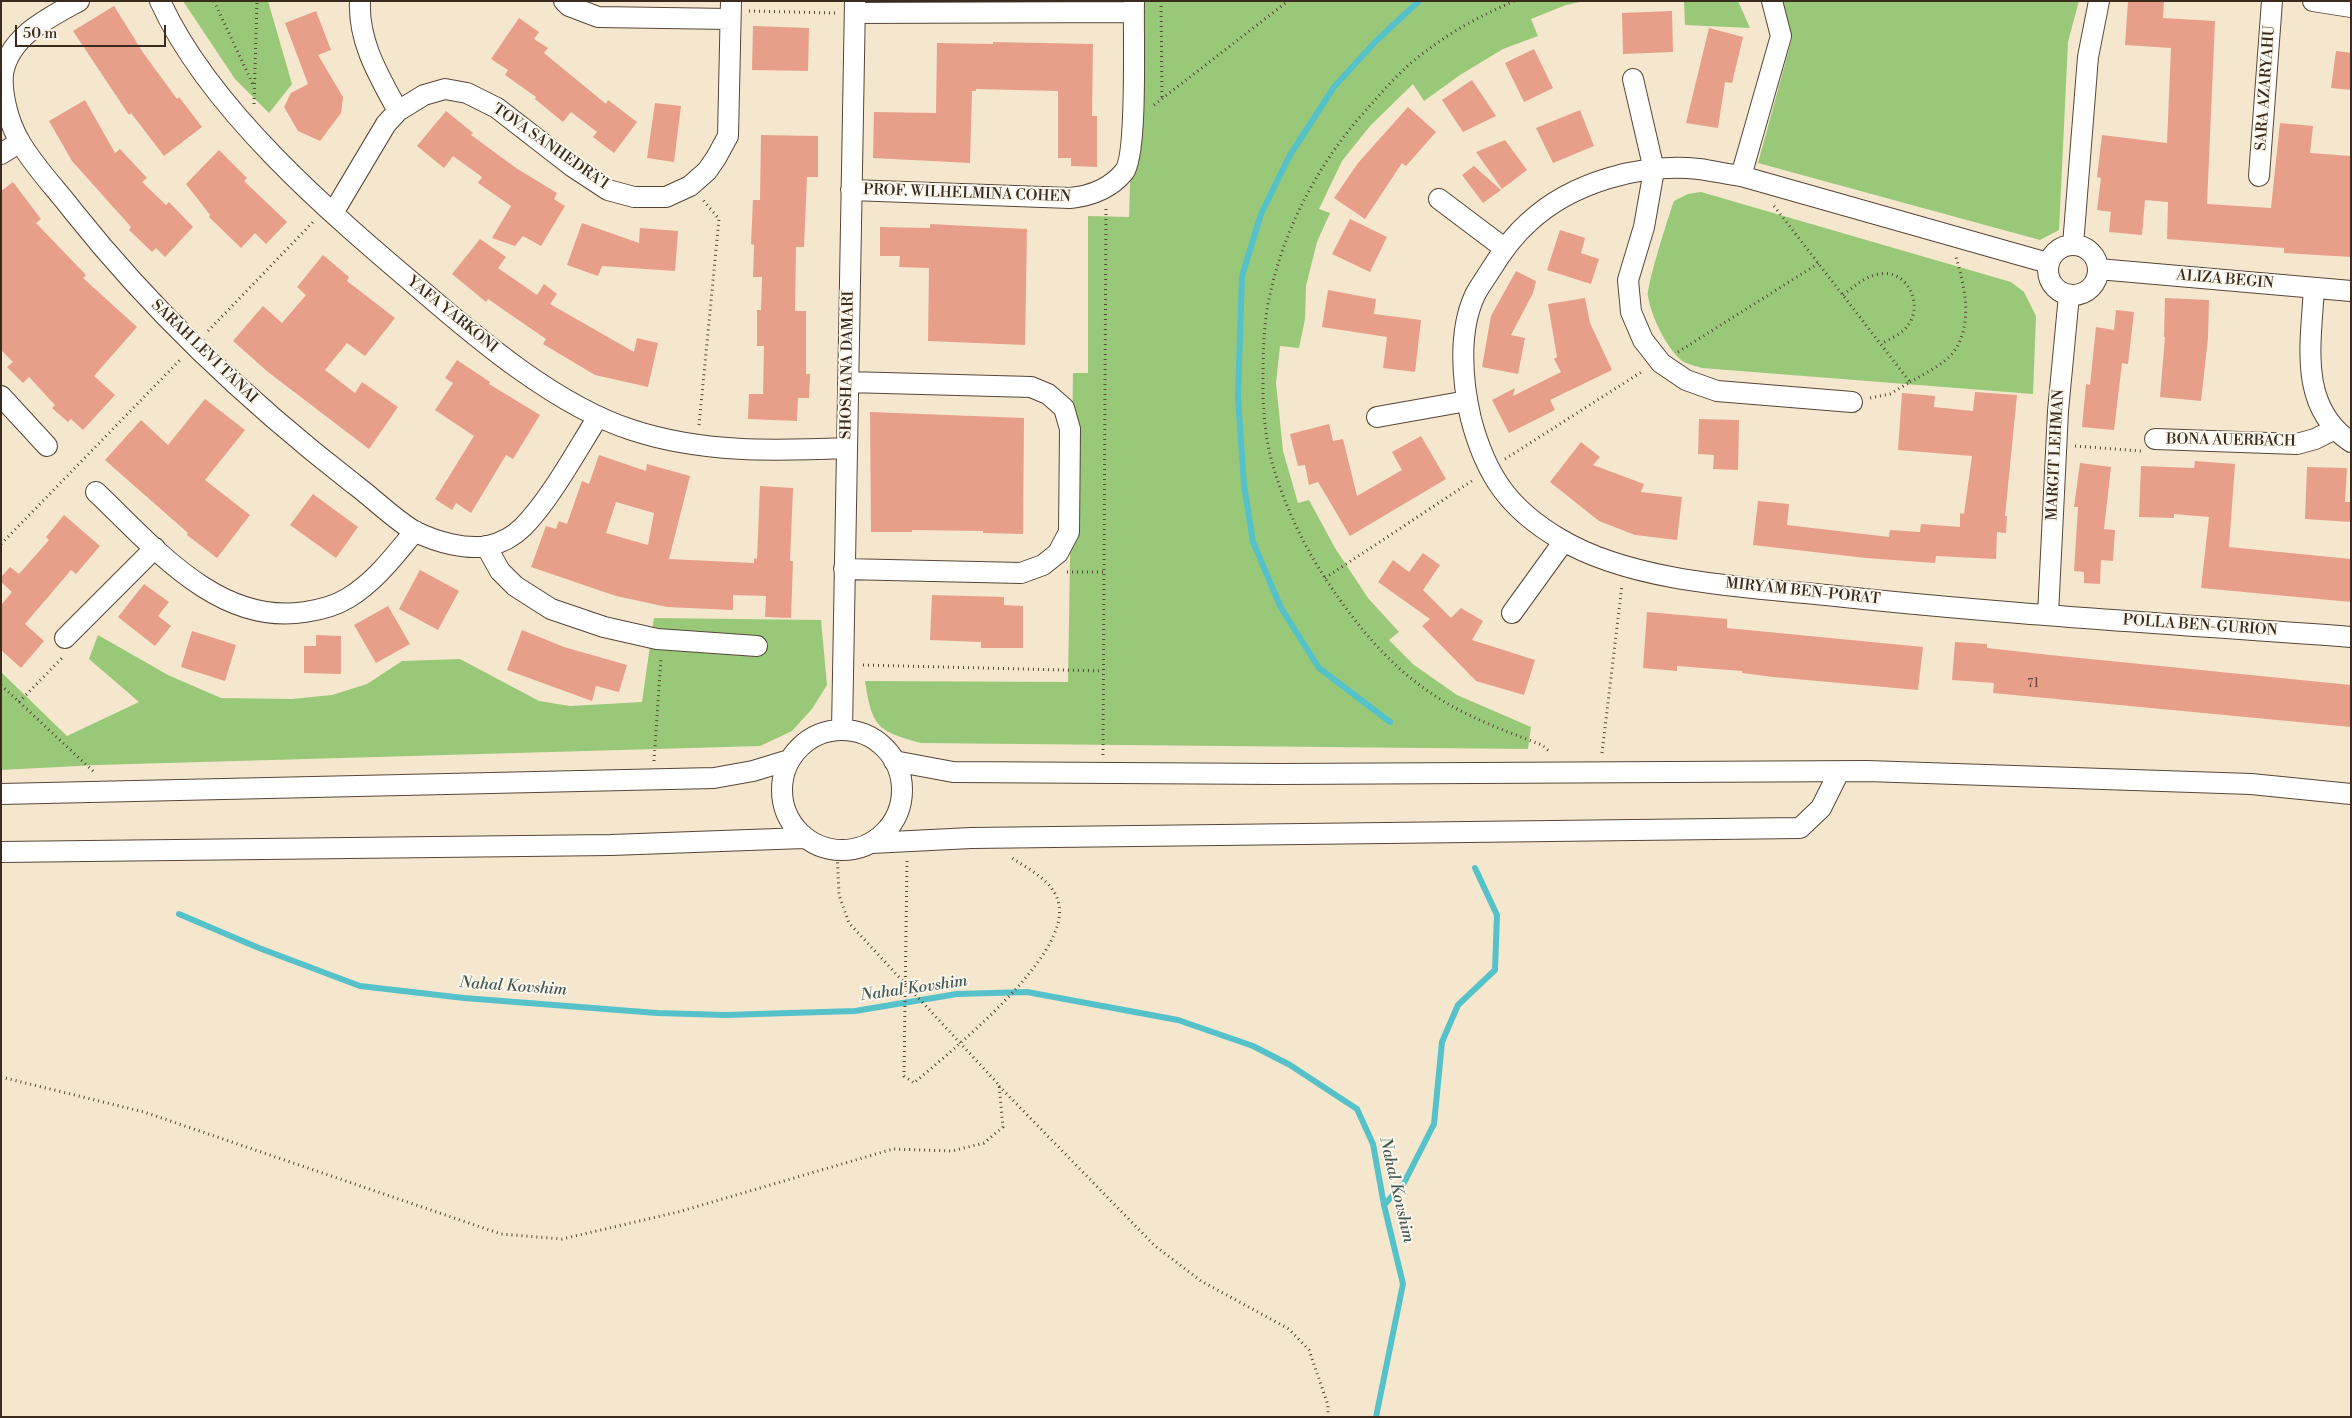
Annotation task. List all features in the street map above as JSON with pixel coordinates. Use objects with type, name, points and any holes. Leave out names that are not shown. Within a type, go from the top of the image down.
[{"type":"street","name":"SARAH LEVI TANAI","points":[[79,1],[47,18],[24,36],[11,53],[2,73],[7,114],[20,142],[102,248],[146,297],[276,420],[336,470],[415,531],[445,543],[468,547],[486,546],[505,541],[522,528],[539,508],[598,417]]},
{"type":"street","name":"YAFA YARKONI","points":[[160,1],[168,20],[198,65],[254,132],[330,210],[390,264],[473,333],[563,397],[598,417],[658,438],[698,446],[766,451],[847,448]]},
{"type":"street","points":[[360,1],[363,40],[376,70],[398,111]]},
{"type":"street","points":[[564,1],[569,6],[598,17],[731,10]]},
{"type":"street","points":[[1747,178],[1781,36],[1772,1]]},
{"type":"street","points":[[2073,245],[2088,57],[2099,1]]},
{"type":"street","name":"SARA AZARYAHU","points":[[2259,176],[2272,1]]},
{"type":"street","points":[[2313,1],[2351,7]]},
{"type":"street","name":"PROF. WILHELMINA COHEN","points":[[851,190],[1070,198],[1090,196],[1107,187],[1125,171],[1132,148],[1134,7],[855,7]]},
{"type":"street","name":"SHOSHANA DAMARI","points":[[842,730],[855,7]]},
{"type":"street","name":"TOVA SANHEDRA'I","points":[[330,210],[386,124],[398,111],[424,95],[445,89],[467,93],[497,108],[573,167],[608,190],[634,197],[666,197],[690,186],[712,165],[728,136],[731,10]]},
{"type":"street","points":[[1633,79],[1654,170],[1644,227],[1628,280],[1631,312],[1643,340],[1661,363],[1686,380],[1717,390],[1852,402]]},
{"type":"street","points":[[1,154],[20,142]]},
{"type":"street","name":"MIRYAM BEN-PORAT","points":[[2048,263],[1747,178],[1696,168],[1654,170],[1619,176],[1589,185],[1559,200],[1530,220],[1504,248],[1474,297],[1465,331],[1464,369],[1466,400],[1477,442],[1490,471],[1507,497],[1530,521],[1588,553],[1625,565],[1691,579],[1746,587],[1890,602],[2048,615]]},
{"type":"street","points":[[1439,199],[1504,248]]},
{"type":"street","points":[[2073,245],[2082,246],[2089,250],[2096,258],[2098,269],[2095,283],[2089,290],[2069,295],[2061,292],[2053,285],[2048,272],[2048,263],[2054,252],[2061,247],[2073,245]]},
{"type":"street","name":"ALIZA BEGIN","points":[[2098,269],[2351,291]]},
{"type":"street","points":[[2314,288],[2310,366],[2314,391],[2323,414],[2333,430],[2351,442]]},
{"type":"street","name":"MARGIT LEHMAN","points":[[2048,615],[2056,444],[2069,295]]},
{"type":"street","points":[[844,569],[1021,573],[1043,564],[1058,553],[1069,532],[1070,428],[1064,408],[1048,394],[1031,387],[848,382]]},
{"type":"street","points":[[2,397],[47,446]]},
{"type":"street","points":[[1376,417],[1466,400]]},
{"type":"street","name":"BONA AUERBACH","points":[[2155,439],[2297,444],[2315,439],[2333,430]]},
{"type":"street","points":[[96,492],[155,548],[201,586],[229,603],[258,613],[291,614],[320,610],[348,598],[371,581],[415,531]]},
{"type":"street","points":[[1512,613],[1564,541]]},
{"type":"street","points":[[486,546],[500,571],[515,586],[551,610],[604,626],[662,640],[757,646]]},
{"type":"street","points":[[65,638],[155,548]]},
{"type":"street","name":"POLLA BEN-GURION","points":[[2048,615],[2351,637]]},
{"type":"street","points":[[871,843],[886,831],[897,816],[902,797],[901,778],[894,761],[885,748],[872,738],[858,732],[827,731],[812,737],[799,747],[789,760],[783,775],[781,792],[785,810],[792,825],[804,838],[820,846],[837,850],[855,849],[871,843],[971,838],[1800,828],[1821,808],[1839,772]]},
{"type":"street","points":[[1,794],[714,778],[753,771],[789,760]]},
{"type":"street","points":[[894,761],[953,772],[1600,773],[1867,771],[2250,784],[2351,794]]},
{"type":"street","points":[[1,852],[611,845],[804,838]]},
{"type":"path","points":[[214,1],[255,88]]},
{"type":"path","points":[[254,132],[257,1]]},
{"type":"path","points":[[1161,1],[1162,98]]},
{"type":"path","points":[[1132,123],[1288,1]]},
{"type":"path","points":[[1514,1],[1483,15],[1428,49],[1384,90],[1342,137],[1312,184],[1290,232],[1271,290],[1263,347],[1264,410],[1273,469],[1294,521],[1317,566],[1343,604],[1384,655],[1427,691],[1474,719],[1542,745],[1562,761],[1569,773]]},
{"type":"path","points":[[731,10],[855,7]]},
{"type":"path","points":[[1747,178],[1819,263],[1910,382]]},
{"type":"path","points":[[690,186],[718,219],[698,446]]},
{"type":"path","points":[[1103,773],[1107,187]]},
{"type":"path","points":[[1,544],[195,344],[330,210]]},
{"type":"path","points":[[1852,402],[1890,394],[1937,366],[1952,354],[1961,338],[1966,308],[1964,283],[1950,235]]},
{"type":"path","points":[[1661,363],[1819,263]]},
{"type":"path","points":[[1843,295],[1866,278],[1881,273],[1895,275],[1908,287],[1915,299],[1916,313],[1908,326],[1881,344]]},
{"type":"path","points":[[2056,444],[2151,452],[2155,439]]},
{"type":"path","points":[[1043,564],[1053,571],[1104,572]]},
{"type":"path","points":[[1600,773],[1625,565]]},
{"type":"path","points":[[19,702],[73,646],[65,638]]},
{"type":"path","points":[[653,780],[662,640]]},
{"type":"path","points":[[842,665],[1103,671]]},
{"type":"path","points":[[1,685],[114,792]]},
{"type":"path","points":[[908,841],[904,984],[904,1076],[914,1082],[961,1044],[1015,993],[1044,951],[1058,926],[1059,904],[1046,881],[1010,857]]},
{"type":"path","points":[[837,850],[839,895],[849,923],[999,1085],[1155,1246],[1201,1281],[1289,1329],[1309,1350],[1328,1405],[1328,1417]]},
{"type":"path","points":[[1,1076],[144,1112],[501,1234],[562,1239],[678,1212],[893,1149],[952,1151],[984,1143],[1003,1127],[999,1085]]},
{"type":"green space","points":[[183,1],[268,1],[292,84],[269,113],[235,79]]},
{"type":"green space","points":[[1136,1],[1585,1],[1566,5],[1531,19],[1538,36],[1503,49],[1460,75],[1424,101],[1413,84],[1370,126],[1342,161],[1319,209],[1330,213],[1317,242],[1306,286],[1305,319],[1299,348],[1280,346],[1276,383],[1283,451],[1298,503],[1309,500],[1335,548],[1368,598],[1399,632],[1389,640],[1414,665],[1457,695],[1531,727],[1528,749],[921,743],[895,735],[879,725],[874,718],[865,681],[1068,682],[1073,373],[1088,373],[1088,216],[1129,217]]},
{"type":"green space","points":[[1684,1],[1738,1],[1750,28],[1685,25]]},
{"type":"green space","points":[[1779,1],[2079,1],[2068,42],[2059,230],[2040,240],[1758,163],[1792,38]]},
{"type":"green space","points":[[1701,192],[2011,282],[2024,292],[2036,316],[2033,394],[1702,368],[1681,360],[1660,331],[1652,313],[1648,296],[1651,278],[1674,201],[1688,194]]},
{"type":"green space","points":[[654,618],[821,620],[827,685],[812,709],[792,731],[760,746],[97,765],[1,770],[1,672],[67,736],[139,702],[89,659],[98,635],[168,675],[221,698],[292,699],[332,695],[367,684],[402,661],[460,659],[539,701],[570,706],[642,702]]},
{"type":"building","points":[[2128,1],[2164,1],[2163,18],[2215,21],[2207,204],[2271,208],[2280,123],[2313,126],[2310,153],[2351,156],[2351,257],[2284,253],[2284,248],[2167,239],[2168,202],[2145,200],[2142,235],[2109,232],[2111,212],[2097,210],[2101,178],[2097,177],[2102,135],[2167,143],[2171,48],[2125,45]]},
{"type":"building","points":[[114,6],[144,54],[177,99],[179,97],[202,127],[164,156],[131,113],[129,115],[73,31]]},
{"type":"building","points":[[316,11],[331,50],[318,55],[343,97],[341,113],[320,141],[298,131],[284,107],[291,93],[308,84],[285,23]]},
{"type":"building","points":[[1672,11],[1673,52],[1623,54],[1622,13]]},
{"type":"building","points":[[519,18],[539,32],[534,39],[548,48],[544,53],[606,104],[608,100],[637,122],[614,153],[593,137],[597,132],[571,112],[563,122],[535,99],[536,97],[505,75],[508,70],[491,59]]},
{"type":"building","points":[[753,26],[809,28],[808,71],[752,70]]},
{"type":"building","points":[[1709,28],[1743,37],[1732,83],[1725,82],[1718,128],[1686,123]]},
{"type":"building","points":[[993,42],[1093,44],[1092,116],[1097,116],[1097,167],[1071,166],[1071,158],[1058,158],[1058,91],[976,89],[976,91],[972,91],[970,163],[873,158],[874,112],[936,113],[937,43],[993,44]]},
{"type":"building","points":[[1534,49],[1553,88],[1524,102],[1505,63]]},
{"type":"building","points":[[2336,51],[2351,53],[2351,90],[2331,88]]},
{"type":"building","points":[[1472,80],[1496,116],[1463,132],[1442,100]]},
{"type":"building","points":[[85,100],[115,153],[120,149],[147,178],[142,182],[166,205],[169,202],[193,227],[165,257],[156,248],[152,252],[129,230],[131,227],[72,161],[49,121]]},
{"type":"building","points":[[655,103],[681,106],[674,162],[647,158]]},
{"type":"building","points":[[1408,107],[1436,132],[1406,166],[1402,163],[1365,219],[1334,198],[1358,163]]},
{"type":"building","points":[[1580,110],[1594,146],[1553,163],[1536,128]]},
{"type":"building","points":[[446,111],[473,133],[471,135],[516,168],[557,193],[554,199],[565,206],[541,246],[523,236],[515,246],[492,238],[511,206],[478,183],[482,177],[453,156],[444,168],[417,146]]},
{"type":"building","points":[[761,135],[818,136],[818,177],[807,177],[804,247],[796,247],[795,311],[806,311],[806,374],[810,374],[809,398],[798,398],[797,421],[748,419],[749,394],[763,394],[764,346],[757,346],[757,310],[761,310],[762,277],[753,277],[754,245],[751,244],[753,200],[760,200]]},
{"type":"building","points":[[1505,140],[1527,170],[1502,189],[1476,152]]},
{"type":"building","points":[[219,150],[247,178],[244,181],[287,222],[266,244],[255,233],[241,248],[209,217],[210,215],[186,184]]},
{"type":"building","points":[[1474,166],[1501,190],[1483,203],[1462,175]]},
{"type":"building","points":[[13,182],[41,219],[36,223],[86,275],[83,278],[137,327],[94,376],[115,395],[83,430],[71,419],[68,422],[52,408],[55,405],[29,377],[23,383],[7,367],[13,362],[1,350],[1,191]]},
{"type":"building","points":[[1350,219],[1387,237],[1370,272],[1332,254]]},
{"type":"building","points":[[582,223],[639,243],[640,228],[678,231],[675,271],[602,266],[598,276],[567,265]]},
{"type":"building","points":[[930,224],[1027,229],[1025,345],[928,341],[929,268],[899,267],[900,256],[880,256],[880,227],[930,228]]},
{"type":"building","points":[[1560,230],[1585,238],[1581,253],[1599,259],[1591,284],[1547,270]]},
{"type":"building","points":[[480,239],[506,257],[498,268],[537,295],[544,284],[557,294],[550,304],[634,352],[637,338],[658,343],[648,387],[595,375],[543,344],[546,339],[488,299],[486,302],[452,274]]},
{"type":"building","points":[[323,255],[349,277],[347,281],[395,318],[365,356],[347,343],[325,370],[355,393],[362,382],[398,407],[369,449],[268,372],[233,341],[263,306],[282,323],[306,295],[297,287]]},
{"type":"building","points":[[1516,271],[1536,281],[1533,293],[1511,335],[1525,338],[1518,374],[1482,367],[1491,316]]},
{"type":"building","points":[[1328,290],[1376,299],[1374,314],[1421,320],[1415,372],[1383,368],[1387,337],[1322,327]]},
{"type":"building","points":[[1585,298],[1590,323],[1612,370],[1550,400],[1555,410],[1509,433],[1492,400],[1515,388],[1513,396],[1561,372],[1554,359],[1557,357],[1548,304]]},
{"type":"building","points":[[2165,298],[2209,300],[2208,338],[2201,401],[2160,397],[2165,337]]},
{"type":"building","points":[[2116,310],[2134,312],[2128,364],[2122,363],[2114,430],[2082,427],[2086,384],[2090,385],[2096,327],[2114,330]]},
{"type":"building","points":[[457,360],[490,382],[489,384],[540,415],[513,459],[506,455],[471,513],[456,503],[452,510],[435,499],[474,436],[435,410],[453,383],[445,378]]},
{"type":"building","points":[[1975,392],[2017,395],[2005,516],[2007,516],[2006,533],[1997,532],[1996,559],[1936,556],[1935,563],[1866,558],[1753,545],[1758,501],[1789,504],[1787,525],[1889,537],[1890,530],[1920,532],[1921,524],[1960,527],[1960,513],[1964,514],[1972,456],[1898,450],[1902,393],[1935,396],[1934,407],[1973,411]]},
{"type":"building","points":[[205,399],[245,430],[205,480],[250,515],[217,558],[187,535],[188,533],[105,460],[141,420],[168,445]]},
{"type":"building","points":[[870,412],[1024,418],[1023,534],[983,533],[983,531],[912,530],[912,532],[871,532]]},
{"type":"building","points":[[1699,419],[1739,420],[1738,470],[1713,469],[1714,455],[1698,454]]},
{"type":"building","points":[[1329,424],[1333,441],[1343,439],[1357,496],[1402,470],[1392,452],[1421,436],[1446,479],[1350,536],[1318,482],[1309,485],[1305,465],[1298,466],[1290,434]]},
{"type":"building","points":[[1581,442],[1600,457],[1593,465],[1644,484],[1641,492],[1682,497],[1677,540],[1635,535],[1599,521],[1550,482]]},
{"type":"building","points":[[599,455],[646,471],[647,464],[690,476],[669,559],[754,563],[754,558],[757,559],[760,486],[793,488],[790,561],[793,561],[791,618],[765,617],[766,596],[733,595],[733,610],[667,607],[616,596],[531,567],[546,526],[556,529],[559,521],[567,524],[582,481],[589,484]],"holes":[[[616,502],[654,513],[648,545],[606,533]]]},
{"type":"building","points":[[2195,461],[2235,464],[2229,547],[2351,559],[2351,602],[2201,588],[2209,517],[2174,514],[2174,518],[2139,517],[2141,466],[2194,468]]},
{"type":"building","points":[[2080,463],[2111,467],[2104,529],[2115,530],[2113,561],[2101,560],[2100,584],[2084,583],[2084,572],[2074,571],[2078,507],[2074,507]]},
{"type":"building","points":[[2307,467],[2347,468],[2345,502],[2351,502],[2351,522],[2305,519]]},
{"type":"building","points":[[313,494],[358,527],[336,558],[290,525]]},
{"type":"building","points":[[64,515],[100,546],[76,574],[71,570],[25,624],[44,641],[21,668],[1,650],[1,605],[12,592],[1,582],[1,577],[10,567],[19,574],[49,540],[46,537]]},
{"type":"building","points":[[1423,553],[1440,565],[1423,590],[1451,618],[1461,608],[1483,621],[1472,640],[1535,660],[1524,695],[1476,681],[1422,626],[1430,619],[1378,582],[1393,560],[1409,572]]},
{"type":"building","points":[[420,570],[459,591],[438,630],[399,609]]},
{"type":"building","points":[[144,584],[169,602],[158,616],[171,626],[155,646],[118,617]]},
{"type":"building","points":[[932,595],[1004,597],[1004,605],[1023,606],[1023,648],[981,648],[981,642],[930,640]]},
{"type":"building","points":[[388,606],[410,644],[376,663],[354,625]]},
{"type":"building","points":[[1647,612],[1727,619],[1727,628],[1923,647],[1918,690],[1773,677],[1742,673],[1742,671],[1677,666],[1677,671],[1643,668]]},
{"type":"building","points":[[522,630],[564,647],[627,665],[619,692],[596,686],[592,701],[507,670]]},
{"type":"building","points":[[192,631],[236,645],[225,681],[181,667]]},
{"type":"building","points":[[316,635],[341,636],[341,674],[304,673],[304,646],[316,646]]},
{"type":"building","points":[[1955,642],[1987,644],[1987,648],[2050,655],[2351,685],[2351,727],[1993,693],[1994,683],[1952,680]]},
{"type":"waterway","points":[[1390,722],[1319,668],[1281,608],[1253,542],[1244,485],[1238,397],[1242,276],[1261,214],[1290,155],[1334,87],[1375,42],[1419,1]]},
{"type":"waterway","points":[[1384,1205],[1404,1183],[1434,1124],[1442,1042],[1458,1005],[1495,970],[1497,915],[1475,868]]},
{"type":"waterway","name":"Nahal Kovshim","points":[[179,914],[259,948],[360,986],[464,998],[657,1013],[725,1015],[855,1011],[957,994],[1027,992],[1178,1020],[1253,1046],[1290,1065],[1357,1109],[1373,1144],[1384,1205],[1403,1284],[1376,1417]]}]
